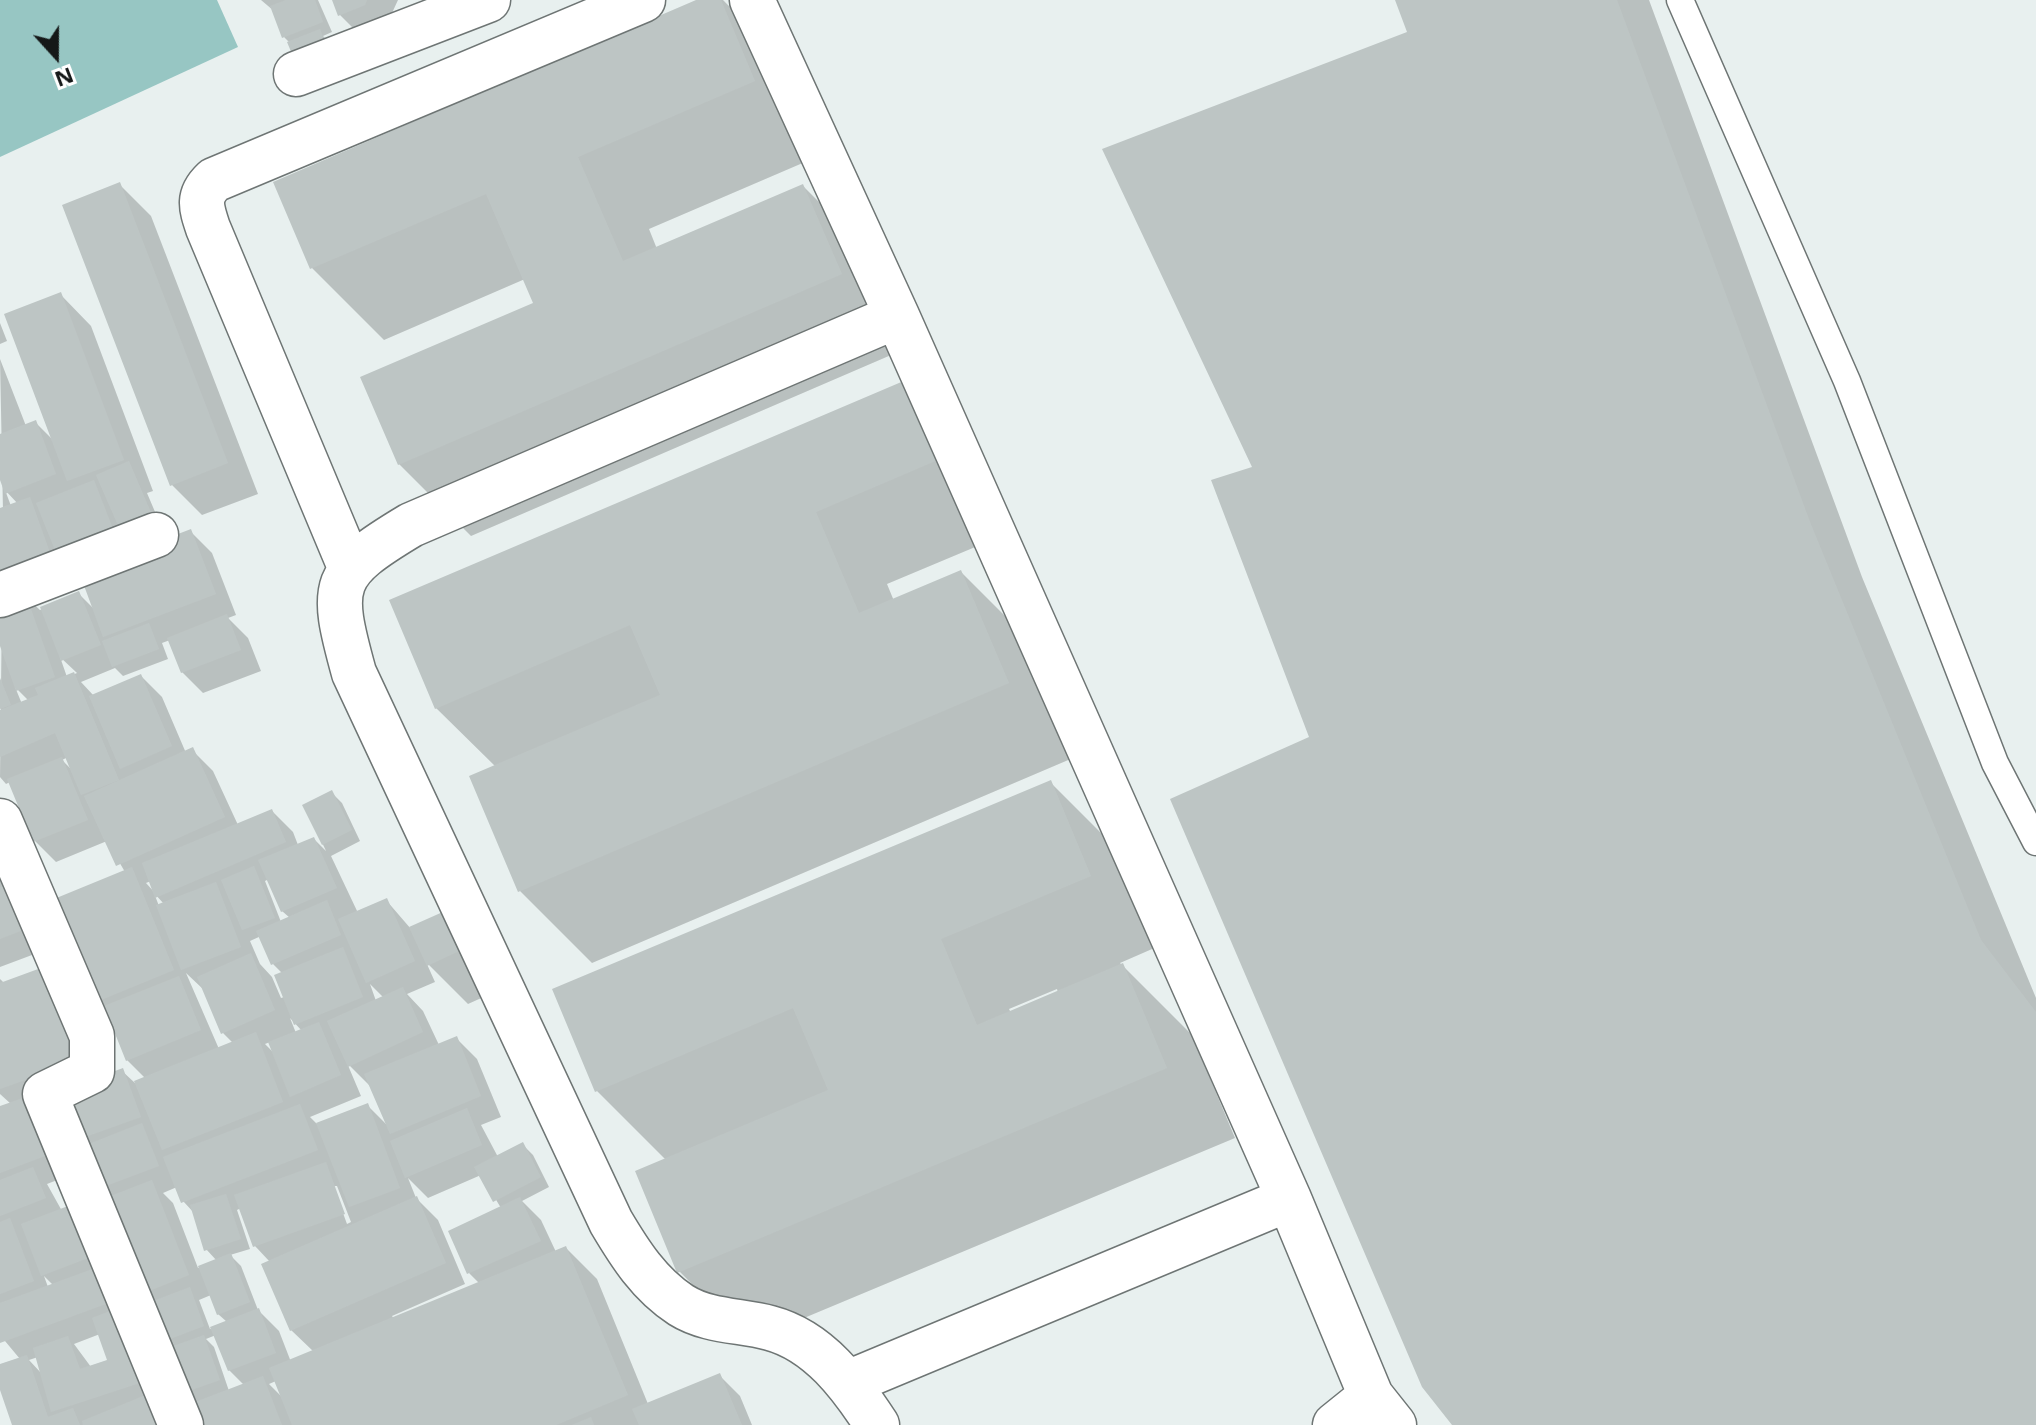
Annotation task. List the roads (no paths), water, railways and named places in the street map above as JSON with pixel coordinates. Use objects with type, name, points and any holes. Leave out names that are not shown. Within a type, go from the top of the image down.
[{"type":"street","points":[[296,74],[488,0]]},
{"type":"street","points":[[350,567],[208,228],[200,205],[202,190],[214,180],[643,0]]},
{"type":"street","points":[[752,0],[897,316],[1383,1410],[1335,1425]]},
{"type":"street","points":[[877,1425],[850,1382],[812,1349],[773,1328],[715,1318],[684,1307],[636,1263],[611,1222],[354,673],[343,633],[339,591],[350,567],[411,525],[897,316]]},
{"type":"street","points":[[0,595],[156,535]]},
{"type":"street","points":[[0,821],[92,1036],[92,1071],[45,1094],[181,1425]]},
{"type":"street","points":[[850,1382],[1289,1199]]},
{"type":"lane","points":[[1680,0],[1847,381],[1995,763],[2036,842]]},
{"type":"water","points":[[0,0],[217,0],[238,47],[0,157]]}]
